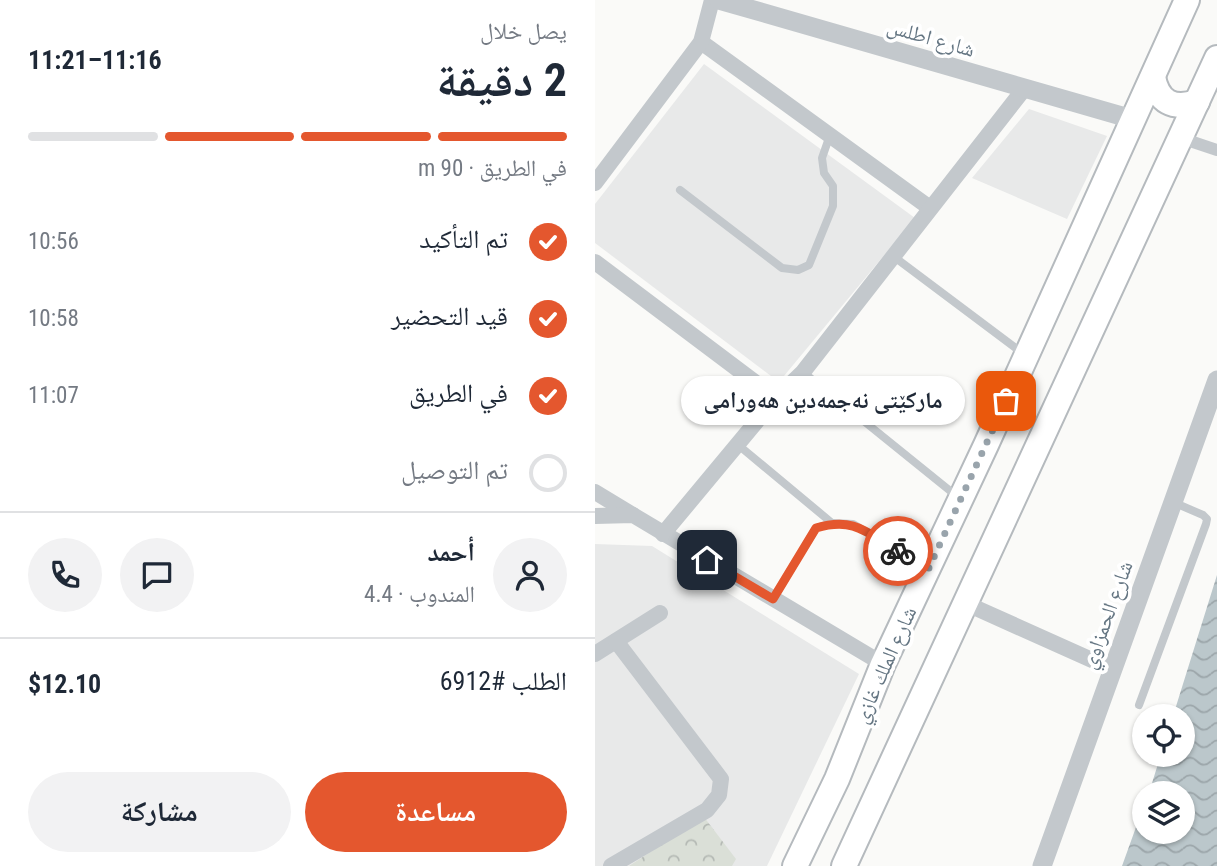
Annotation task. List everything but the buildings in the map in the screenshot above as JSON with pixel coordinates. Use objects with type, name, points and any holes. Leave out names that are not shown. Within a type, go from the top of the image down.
[{"type":"main road","name":"شارع الملك غازي","points":[[795,866],[837,779],[883,664],[961,500],[1187,0]]},
{"type":"main road","points":[[844,866],[1217,58]]},
{"type":"main road","points":[[1153,77],[1155,89],[1163,99],[1173,105],[1186,106],[1197,102]]},
{"type":"street","points":[[595,183],[701,42],[712,0]]},
{"type":"street","name":"شارع اطلس","points":[[719,0],[1132,119]]},
{"type":"street","points":[[701,42],[930,208]]},
{"type":"street","points":[[663,534],[776,398],[803,372],[1024,89]]},
{"type":"street","points":[[1181,138],[1217,150]]},
{"type":"street","points":[[595,262],[776,398]]},
{"type":"street","name":"شارع الحمزاوي","points":[[1042,866],[1217,380]]},
{"type":"street","points":[[595,492],[883,664]]},
{"type":"street","points":[[595,516],[633,515]]},
{"type":"street","points":[[967,604],[1112,669]]},
{"type":"street","points":[[595,654],[660,613]]},
{"type":"street","points":[[611,866],[707,810],[719,795],[721,779],[616,640]]},
{"type":"lane","points":[[680,190],[782,268],[798,270],[809,265],[833,206],[833,186],[824,173],[822,158],[830,135]]},
{"type":"lane","points":[[893,256],[1026,356]]},
{"type":"lane","points":[[803,372],[961,500]]},
{"type":"lane","points":[[737,444],[832,523]]},
{"type":"lane","points":[[1139,704],[1207,519],[1172,501]]},
{"type":"lane","points":[[773,599],[816,528],[832,523],[853,524],[928,570]]},
{"type":"shaded area","points":[[704,64],[915,218],[779,382],[595,243],[595,204]]},
{"type":"shaded area","points":[[1029,109],[1107,136],[1067,219],[972,178]]},
{"type":"shaded area","points":[[595,544],[652,546],[859,674],[767,866],[595,866]]},
{"type":"green space","points":[[704,817],[736,859],[732,866],[629,866]]},
{"type":"water","points":[[1217,575],[1217,866],[1122,866],[1132,838],[1132,844],[1195,844],[1195,781],[1153,781],[1157,767],[1195,767],[1195,704],[1177,704]]},
{"type":"way so far","points":[[898,551],[928,570],[1006,401]]},
{"type":"place","name":"مارکێتی نەجمەدین هەورامی","points":[[1006,401]]},
{"type":"route","points":[[707,560],[773,599],[816,528],[832,523],[853,524],[898,551]]}]
